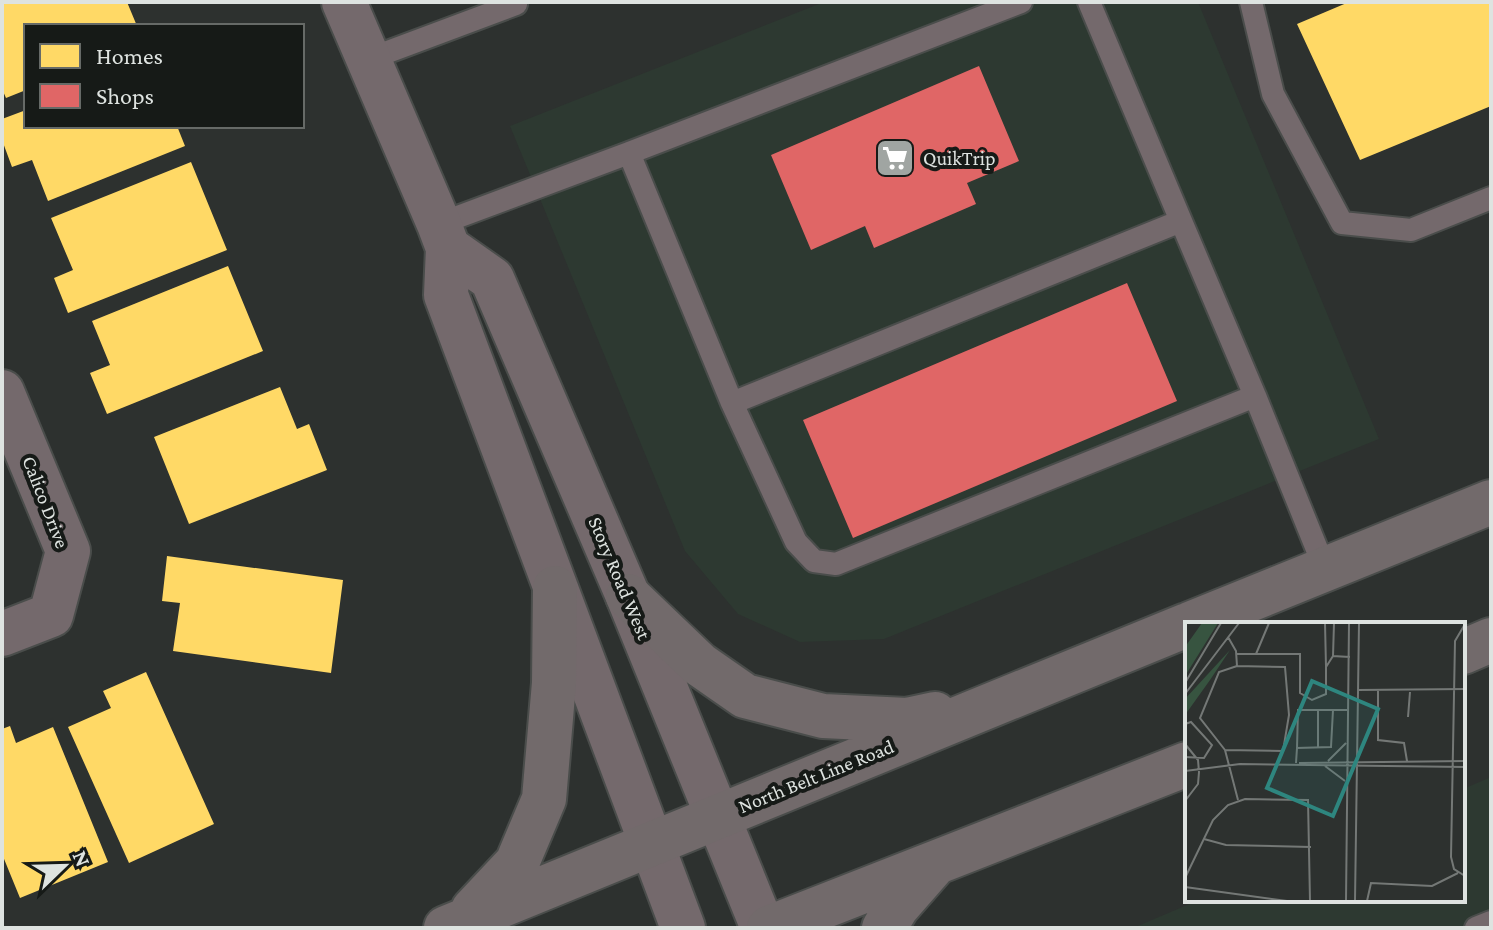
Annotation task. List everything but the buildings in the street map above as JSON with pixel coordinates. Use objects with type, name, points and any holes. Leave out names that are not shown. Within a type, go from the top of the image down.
[{"type":"main road","name":"North Belt Line Road","points":[[1195,622],[1491,502]]},
{"type":"main road","points":[[454,925],[517,863],[544,799],[554,683],[555,588]]},
{"type":"main road","points":[[628,596],[699,664],[745,696],[823,716],[907,720],[1008,698]]},
{"type":"main road","name":"North Belt Line Road","points":[[454,925],[1185,626]]},
{"type":"main road","points":[[1465,651],[1491,640]]},
{"type":"main road","points":[[766,928],[1185,765]]},
{"type":"main road","points":[[884,928],[897,907],[936,864]]},
{"type":"street","points":[[344,2],[443,236],[446,295],[683,928]]},
{"type":"street","name":"Story Road West","points":[[443,236],[492,279],[766,928]]},
{"type":"street","name":"Calico Drive","points":[[2,392],[68,551],[51,615],[2,634]]},
{"type":"lane","points":[[443,236],[629,153],[1021,2]]},
{"type":"lane","points":[[1089,2],[1325,569]]},
{"type":"lane","points":[[1251,2],[1273,94],[1342,223],[1411,230],[1491,198]]},
{"type":"lane","points":[[369,59],[518,3]]},
{"type":"lane","points":[[629,153],[732,403],[796,542],[814,561],[836,564],[1255,396]]},
{"type":"lane","points":[[732,403],[1181,221]]},
{"type":"lane","points":[[1476,928],[1491,922]]},
{"type":"shaded area","points":[[824,2],[1198,2],[1379,439],[884,639],[800,642],[738,614],[685,551],[510,126]]},
{"type":"shaded area","points":[[1491,777],[1491,928],[1133,928],[1194,902],[1465,902],[1465,788]]},
{"type":"place","name":"QuikTrip","points":[[895,158]]}]
